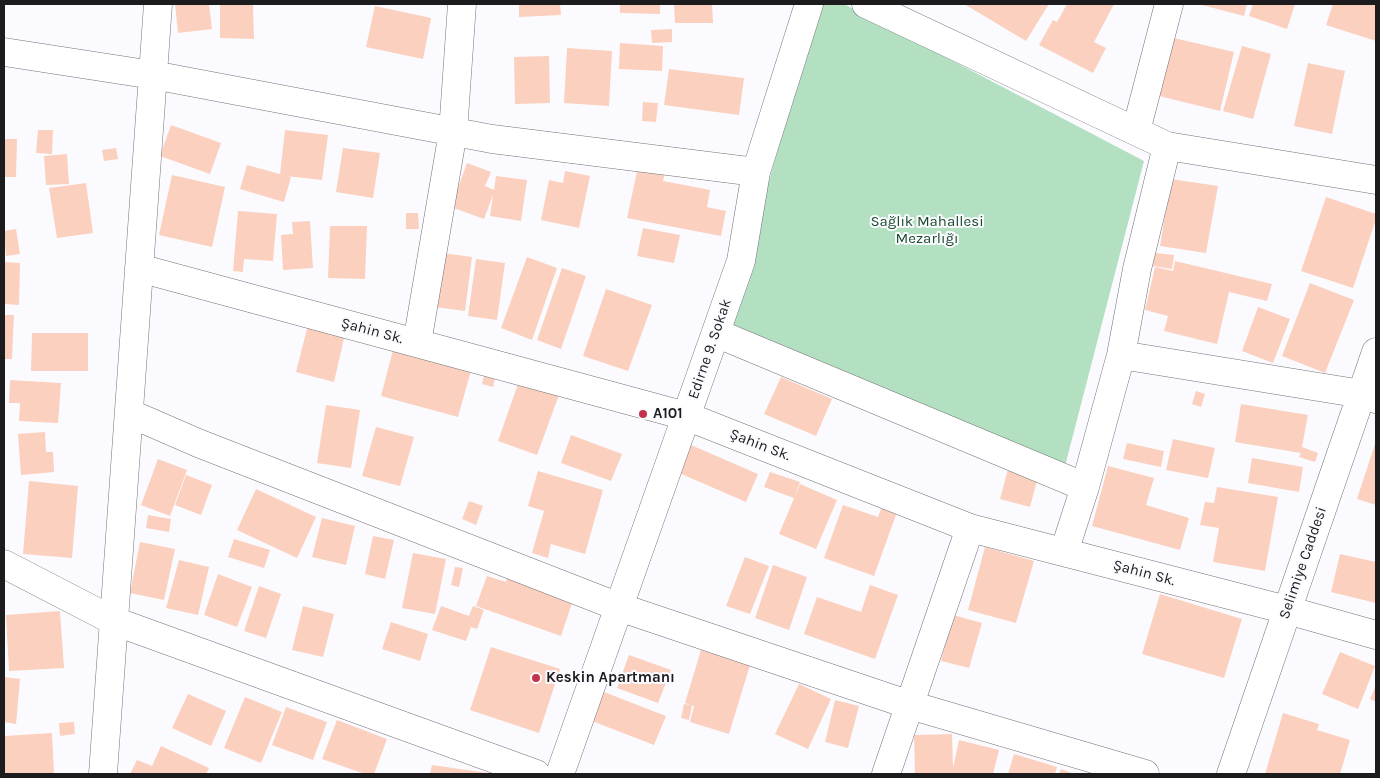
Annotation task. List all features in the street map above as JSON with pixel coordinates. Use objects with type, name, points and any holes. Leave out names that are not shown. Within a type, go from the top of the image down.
[{"type":"street","points":[[103,774],[158,4]]},
{"type":"street","points":[[417,343],[453,132],[462,4]]},
{"type":"street","name":"Edirne 9. Sokak","points":[[560,774],[741,262],[756,172],[809,4]]},
{"type":"street","points":[[866,4],[1167,146],[1376,180]]},
{"type":"street","points":[[1136,131],[1169,4]]},
{"type":"street","points":[[4,52],[153,75],[492,139],[756,172]]},
{"type":"street","points":[[1064,552],[1085,487],[1121,355],[1137,270],[1167,146]]},
{"type":"street","name":"Şahin Sk.","points":[[139,268],[686,416],[970,528],[1376,635]]},
{"type":"street","points":[[716,333],[1085,487]]},
{"type":"street","name":"Selimiye Caddesi","points":[[1230,774],[1287,610],[1369,397],[1376,352]]},
{"type":"street","points":[[1121,355],[1369,397]]},
{"type":"street","points":[[129,413],[207,446],[619,608],[910,705],[1145,774]]},
{"type":"street","points":[[886,774],[970,528]]},
{"type":"street","points":[[4,564],[114,621],[536,774]]},
{"type":"green space","name":"Sağlık Mahallesi Mezarlığı","points":[[819,4],[844,4],[1144,161],[1065,466],[729,323]]},
{"type":"building","points":[[175,4],[209,4],[212,29],[178,33]]},
{"type":"building","points":[[220,4],[253,4],[254,39],[220,38]]},
{"type":"building","points":[[519,4],[560,4],[561,15],[519,17]]},
{"type":"building","points":[[620,4],[660,4],[660,14],[620,13]]},
{"type":"building","points":[[674,4],[712,4],[713,23],[675,23]]},
{"type":"building","points":[[964,4],[1049,4],[1026,41]]},
{"type":"building","points":[[1067,4],[1114,4],[1094,42],[1106,48],[1093,73],[1039,45],[1053,20],[1057,22]]},
{"type":"building","points":[[1198,4],[1247,4],[1244,16]]},
{"type":"building","points":[[1253,4],[1295,4],[1287,29],[1249,16]]},
{"type":"building","points":[[1333,4],[1376,4],[1376,41],[1326,25]]},
{"type":"building","points":[[375,6],[431,18],[423,59],[366,47]]},
{"type":"building","points":[[672,29],[672,42],[652,43],[651,30]]},
{"type":"building","points":[[1174,38],[1234,52],[1220,111],[1159,96]]},
{"type":"building","points":[[620,43],[663,46],[662,71],[619,69]]},
{"type":"building","points":[[1242,46],[1271,54],[1253,119],[1223,111]]},
{"type":"building","points":[[567,48],[612,51],[609,106],[564,103]]},
{"type":"building","points":[[549,56],[550,103],[515,104],[514,57]]},
{"type":"building","points":[[1308,63],[1345,71],[1332,134],[1294,126]]},
{"type":"building","points":[[669,69],[744,78],[739,115],[664,105]]},
{"type":"building","points":[[643,102],[658,103],[656,122],[642,121]]},
{"type":"building","points":[[171,125],[221,143],[210,174],[160,156]]},
{"type":"building","points":[[38,130],[53,130],[52,154],[36,153]]},
{"type":"building","points":[[285,130],[328,135],[322,180],[286,176],[291,177],[284,202],[240,189],[247,165],[280,174]]},
{"type":"building","points":[[4,139],[17,139],[16,177],[4,177]]},
{"type":"building","points":[[116,148],[118,159],[104,161],[102,150]]},
{"type":"building","points":[[343,148],[380,153],[373,198],[336,192]]},
{"type":"building","points":[[67,154],[69,184],[46,185],[44,156]]},
{"type":"building","points":[[467,163],[491,172],[485,186],[494,190],[496,176],[527,180],[521,221],[490,216],[493,195],[484,219],[451,207]]},
{"type":"building","points":[[638,167],[665,172],[663,181],[710,190],[707,207],[726,211],[721,236],[627,218]]},
{"type":"building","points":[[565,171],[590,176],[579,228],[541,220],[549,180],[563,183]]},
{"type":"building","points":[[172,175],[225,187],[212,247],[159,235]]},
{"type":"building","points":[[1171,179],[1218,186],[1206,253],[1160,246]]},
{"type":"building","points":[[86,183],[93,233],[57,238],[49,188]]},
{"type":"building","points":[[1326,197],[1376,214],[1353,288],[1301,271]]},
{"type":"building","points":[[238,211],[277,214],[273,261],[244,259],[243,272],[233,271]]},
{"type":"building","points":[[406,213],[418,213],[419,229],[406,229]]},
{"type":"building","points":[[310,221],[313,268],[283,270],[281,235],[293,234],[292,222]]},
{"type":"building","points":[[330,226],[367,226],[365,279],[328,278]]},
{"type":"building","points":[[643,228],[680,235],[674,263],[637,256]]},
{"type":"building","points":[[16,229],[20,254],[6,256],[4,231]]},
{"type":"building","points":[[443,253],[472,257],[465,311],[435,307]]},
{"type":"building","points":[[1155,253],[1174,255],[1172,269],[1153,266]]},
{"type":"building","points":[[527,257],[557,268],[532,340],[501,328]]},
{"type":"building","points":[[476,259],[505,263],[497,320],[468,316]]},
{"type":"building","points":[[1175,261],[1272,284],[1267,301],[1229,292],[1217,344],[1164,331],[1168,316],[1145,310],[1155,267],[1173,271]]},
{"type":"building","points":[[4,262],[20,263],[19,305],[4,304]]},
{"type":"building","points":[[562,268],[586,276],[561,349],[537,340]]},
{"type":"building","points":[[1310,283],[1354,300],[1325,373],[1282,356]]},
{"type":"building","points":[[606,289],[652,305],[628,371],[583,356]]},
{"type":"building","points":[[1258,307],[1290,319],[1273,363],[1242,351]]},
{"type":"building","points":[[4,315],[14,315],[12,359],[4,359]]},
{"type":"building","points":[[309,321],[346,330],[334,382],[296,372]]},
{"type":"building","points":[[32,333],[88,333],[88,371],[31,371]]},
{"type":"building","points":[[394,346],[472,367],[458,417],[381,396]]},
{"type":"building","points":[[486,368],[497,370],[493,387],[482,384]]},
{"type":"building","points":[[781,377],[832,399],[816,436],[764,414]]},
{"type":"building","points":[[10,380],[61,383],[58,423],[19,421],[20,403],[9,403]]},
{"type":"building","points":[[519,381],[559,395],[537,455],[498,441]]},
{"type":"building","points":[[1196,391],[1205,394],[1201,407],[1192,404]]},
{"type":"building","points":[[1241,404],[1308,415],[1302,447],[1318,453],[1315,462],[1299,457],[1301,453],[1235,442]]},
{"type":"building","points":[[326,405],[360,410],[351,468],[317,463]]},
{"type":"building","points":[[376,427],[414,437],[400,486],[362,476]]},
{"type":"building","points":[[45,432],[46,452],[53,452],[54,472],[21,475],[18,434]]},
{"type":"building","points":[[571,435],[622,454],[611,481],[561,463]]},
{"type":"building","points":[[1173,439],[1215,448],[1208,478],[1166,470]]},
{"type":"building","points":[[1376,441],[1376,505],[1357,499]]},
{"type":"building","points":[[1127,443],[1164,451],[1161,467],[1123,459]]},
{"type":"building","points":[[691,445],[758,474],[746,502],[679,473]]},
{"type":"building","points":[[1252,458],[1303,467],[1299,492],[1248,483]]},
{"type":"building","points":[[158,459],[187,470],[170,516],[141,505]]},
{"type":"building","points":[[1108,466],[1154,478],[1146,505],[1189,518],[1180,550],[1092,526]]},
{"type":"building","points":[[1008,469],[1038,477],[1030,507],[1000,499]]},
{"type":"building","points":[[538,471],[603,490],[585,554],[551,544],[548,558],[532,553],[544,511],[528,506]]},
{"type":"building","points":[[770,472],[800,482],[794,498],[764,487]]},
{"type":"building","points":[[186,475],[212,485],[201,515],[175,505]]},
{"type":"building","points":[[29,481],[78,486],[72,558],[23,554]]},
{"type":"building","points":[[800,484],[837,500],[816,549],[779,534]]},
{"type":"building","points":[[1217,487],[1278,497],[1265,571],[1213,562],[1219,528],[1200,525],[1205,502],[1214,503]]},
{"type":"building","points":[[256,489],[316,517],[297,558],[237,530]]},
{"type":"building","points":[[469,501],[483,506],[476,525],[462,519]]},
{"type":"building","points":[[843,505],[878,517],[882,506],[897,512],[874,576],[824,558]]},
{"type":"building","points":[[148,515],[171,519],[169,532],[146,528]]},
{"type":"building","points":[[322,518],[355,526],[346,565],[312,557]]},
{"type":"building","points":[[373,536],[394,540],[385,579],[365,574]]},
{"type":"building","points":[[234,539],[270,550],[264,568],[228,557]]},
{"type":"building","points":[[140,542],[175,549],[164,600],[130,593]]},
{"type":"building","points":[[985,547],[1034,561],[1016,623],[968,610]]},
{"type":"building","points":[[413,553],[446,559],[435,614],[402,608]]},
{"type":"building","points":[[1340,554],[1376,562],[1376,603],[1331,592]]},
{"type":"building","points":[[745,557],[769,566],[750,614],[726,606]]},
{"type":"building","points":[[179,560],[209,567],[198,615],[166,608]]},
{"type":"building","points":[[773,565],[807,577],[789,630],[755,618]]},
{"type":"building","points":[[455,567],[463,568],[459,587],[451,585]]},
{"type":"building","points":[[218,574],[252,587],[237,627],[204,615]]},
{"type":"building","points":[[487,576],[506,582],[507,577],[573,600],[561,636],[476,606]]},
{"type":"building","points":[[870,585],[898,595],[875,659],[804,634],[817,597],[861,612]]},
{"type":"building","points":[[259,586],[281,594],[266,638],[244,631]]},
{"type":"building","points":[[1160,594],[1242,619],[1224,678],[1142,654]]},
{"type":"building","points":[[303,606],[334,614],[323,657],[292,650]]},
{"type":"building","points":[[441,606],[469,616],[473,606],[484,610],[477,629],[471,627],[466,641],[432,630]]},
{"type":"building","points":[[60,611],[64,668],[9,671],[6,615]]},
{"type":"building","points":[[953,615],[982,623],[969,668],[941,661]]},
{"type":"building","points":[[391,622],[428,634],[420,661],[382,649]]},
{"type":"building","points":[[491,647],[560,669],[539,733],[470,710]]},
{"type":"building","points":[[701,650],[750,665],[729,734],[690,722],[694,706],[685,703]]},
{"type":"building","points":[[1340,652],[1375,666],[1358,709],[1322,694]]},
{"type":"building","points":[[629,655],[671,670],[658,703],[617,688]]},
{"type":"building","points":[[4,677],[20,679],[16,724],[4,722]]},
{"type":"building","points":[[799,684],[831,699],[808,749],[775,734]]},
{"type":"building","points":[[1376,685],[1376,702],[1370,699]]},
{"type":"building","points":[[604,692],[666,716],[654,745],[592,721]]},
{"type":"building","points":[[188,694],[226,711],[211,746],[172,728]]},
{"type":"building","points":[[245,697],[282,712],[261,763],[224,748]]},
{"type":"building","points":[[835,700],[859,706],[848,748],[825,742]]},
{"type":"building","points":[[684,704],[692,705],[689,720],[681,718]]},
{"type":"building","points":[[286,707],[327,722],[313,760],[272,745]]},
{"type":"building","points":[[1283,713],[1319,724],[1317,730],[1350,740],[1340,774],[1265,774]]},
{"type":"building","points":[[337,720],[387,739],[374,774],[365,774],[322,759]]},
{"type":"building","points":[[74,722],[75,734],[60,736],[59,723]]},
{"type":"building","points":[[52,733],[54,774],[4,774],[4,736]]},
{"type":"building","points":[[952,734],[953,768],[959,740],[999,750],[993,774],[915,774],[914,735]]},
{"type":"building","points":[[161,746],[209,768],[206,774],[130,774],[137,760],[152,766]]},
{"type":"building","points":[[1014,754],[1057,767],[1055,774],[1008,774]]},
{"type":"building","points":[[432,765],[488,773],[488,774],[430,774]]},
{"type":"building","points":[[1061,769],[1075,774],[1059,774]]},
{"type":"place","name":"A101","points":[[643,414]]},
{"type":"place","name":"Keskin Apartmanı","points":[[536,678]]}]
